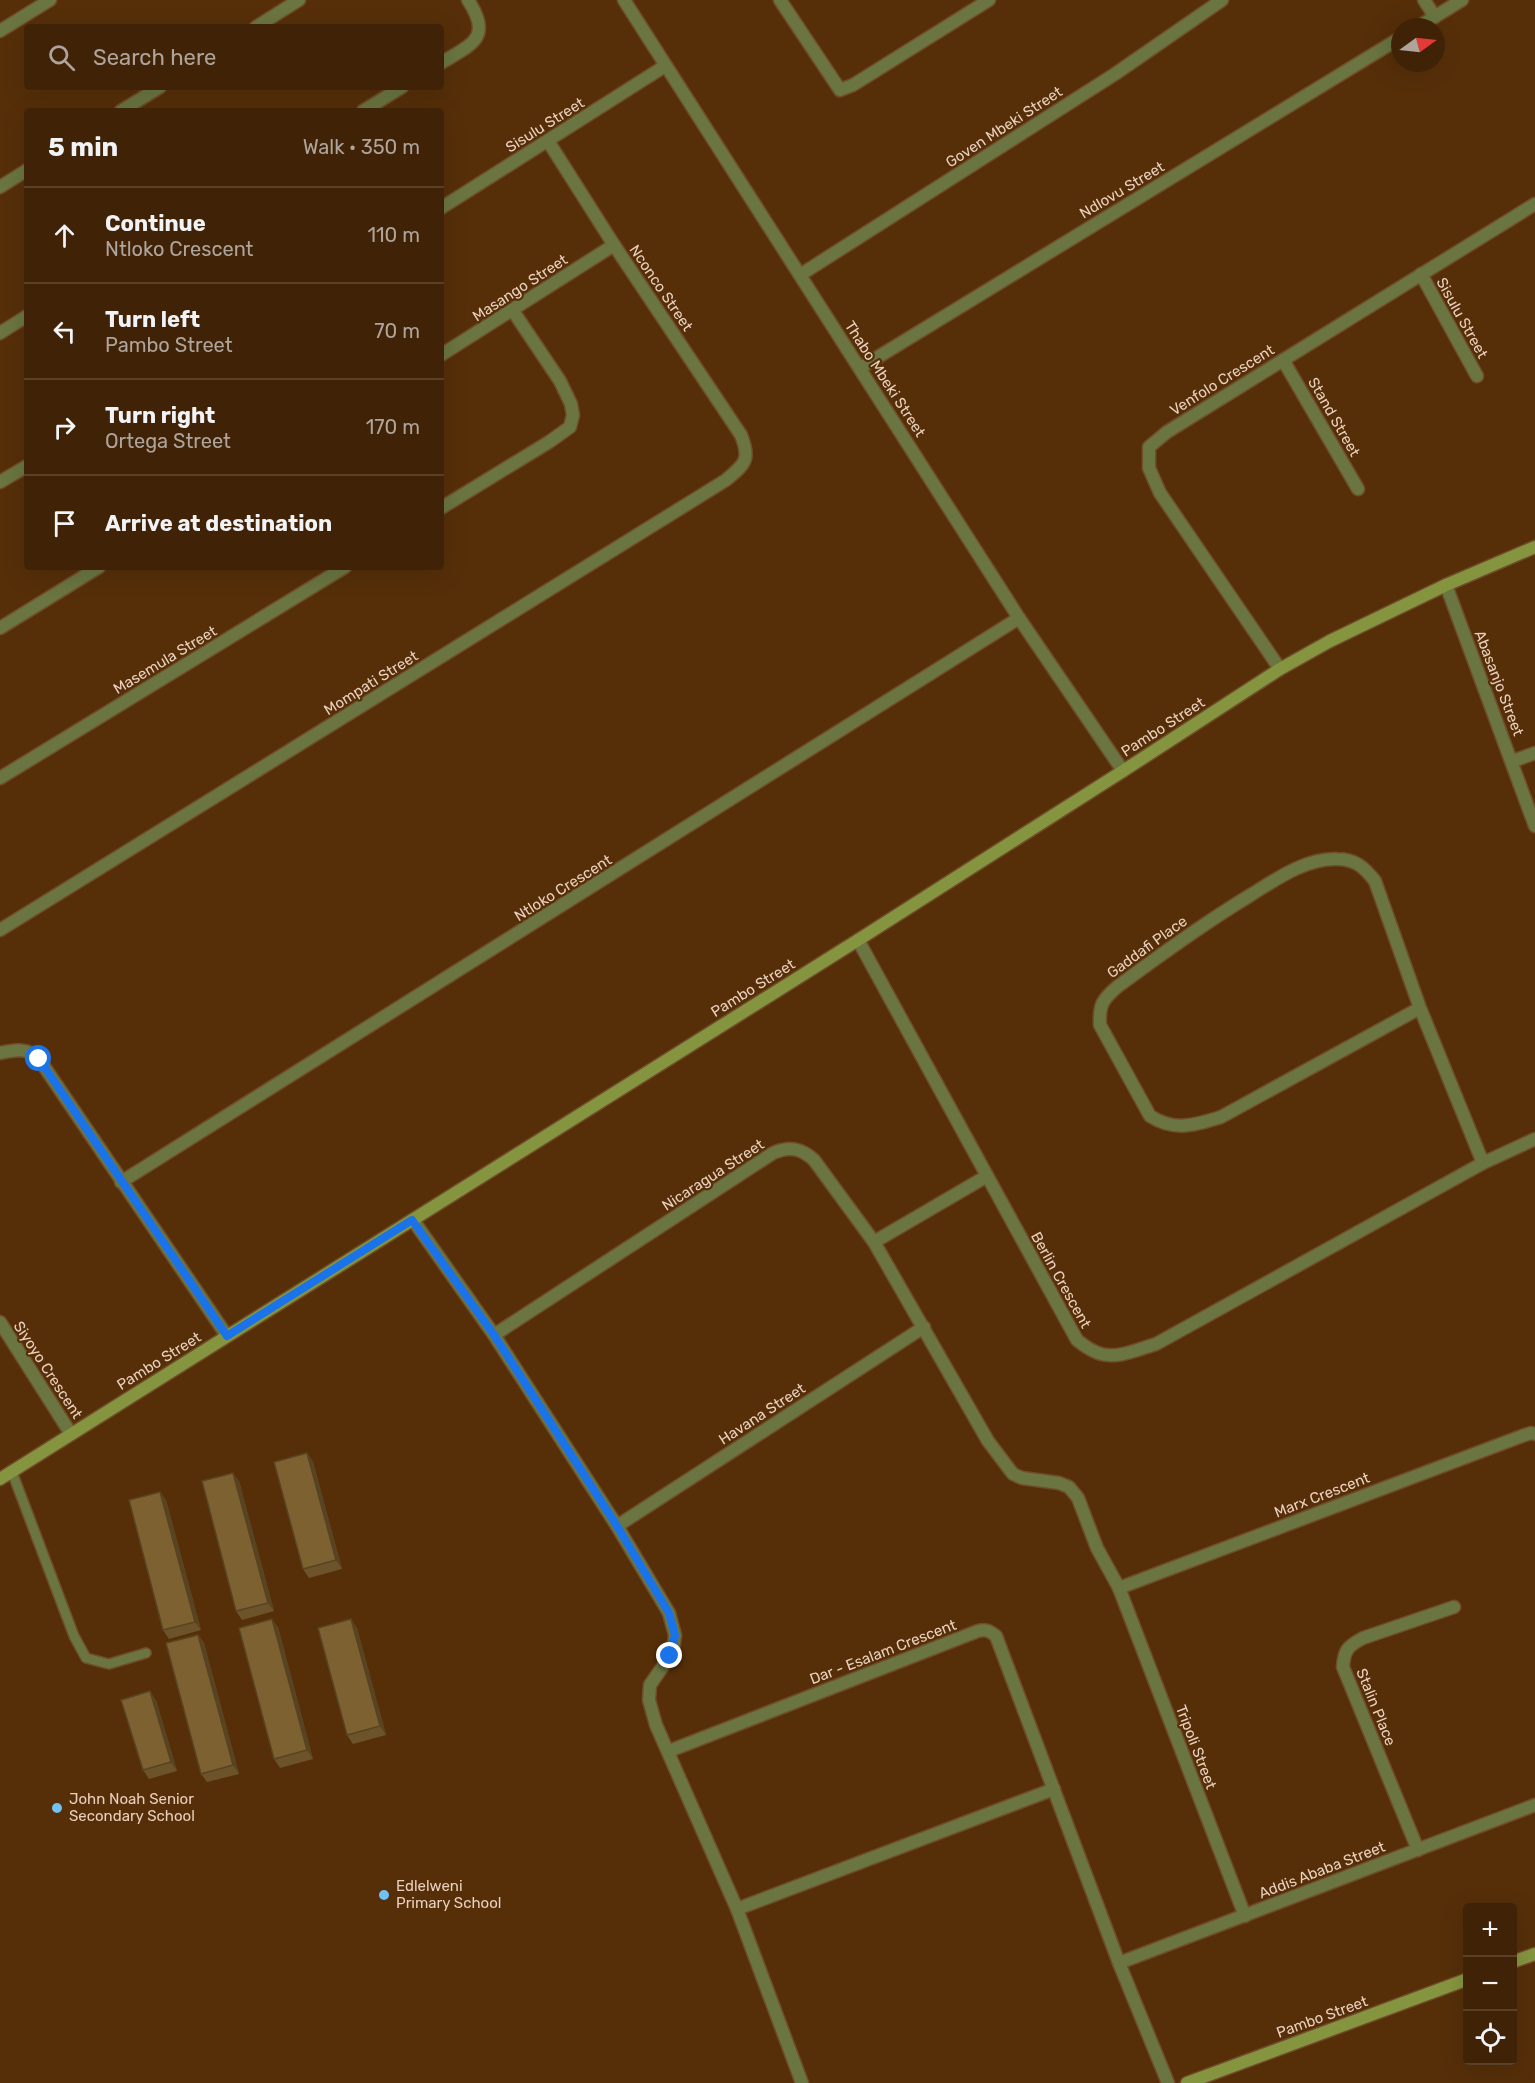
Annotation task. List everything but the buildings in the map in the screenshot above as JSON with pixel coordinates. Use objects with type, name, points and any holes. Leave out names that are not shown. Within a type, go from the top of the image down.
[{"type":"street","points":[[0,31],[50,0]]},
{"type":"street","points":[[261,24],[299,0]]},
{"type":"street","points":[[444,61],[472,43],[479,34],[480,23],[468,0]]},
{"type":"street","name":"Thabo Mbeki Street","points":[[624,0],[1019,618],[1123,771]]},
{"type":"street","points":[[780,0],[840,90],[853,85],[988,0]]},
{"type":"street","name":"Goven Mbeki Street","points":[[800,275],[1115,74],[1222,0]]},
{"type":"street","points":[[1424,0],[1435,17],[1462,0]]},
{"type":"street","name":"Ndlovu Street","points":[[860,368],[1391,44]]},
{"type":"street","name":"Sisulu Street","points":[[444,206],[665,66]]},
{"type":"street","points":[[126,108],[155,90]]},
{"type":"street","points":[[368,108],[397,90]]},
{"type":"street","name":"Nconco Street","points":[[549,141],[614,245],[741,435],[747,452]]},
{"type":"street","points":[[0,187],[24,172]]},
{"type":"street","name":"Venfolo Crescent","points":[[1280,669],[1160,493],[1149,468],[1149,447],[1167,432],[1535,204]]},
{"type":"street","name":"Masango Street","points":[[444,353],[614,245]]},
{"type":"street","name":"Sisulu Street","points":[[1421,274],[1477,376]]},
{"type":"street","points":[[444,506],[570,427],[573,415],[571,404],[560,381],[513,311]]},
{"type":"street","points":[[0,333],[24,318]]},
{"type":"street","name":"Stand Street","points":[[1283,360],[1358,489]]},
{"type":"street","name":"Mompati Street","points":[[0,930],[726,480],[744,465],[747,452]]},
{"type":"street","points":[[0,482],[24,468]]},
{"type":"street","name":"Pambo Street","points":[[0,1479],[858,940],[1280,669],[1330,641],[1446,585],[1535,547]]},
{"type":"street","points":[[0,628],[94,570]]},
{"type":"street","name":"Masemula Street","points":[[0,778],[340,570]]},
{"type":"street","name":"Abasanjo Street","points":[[1446,585],[1513,761],[1535,826]]},
{"type":"street","name":"Ntloko Crescent","points":[[122,1182],[1019,618]]},
{"type":"street","points":[[1513,761],[1535,753]]},
{"type":"street","name":"Gaddafi Place","points":[[1420,1008],[1221,1117],[1195,1125],[1162,1124],[1150,1116],[1100,1025],[1100,1010],[1105,998],[1214,917],[1287,872],[1334,859],[1360,864],[1375,881],[1420,1008],[1483,1163]]},
{"type":"street","name":"Berlin Crescent","points":[[858,940],[1077,1340],[1099,1354],[1110,1355],[1136,1351],[1156,1344],[1483,1163],[1535,1139]]},
{"type":"street","points":[[0,1053],[22,1050],[34,1054],[227,1336]]},
{"type":"street","name":"Nicaragua Street","points":[[494,1335],[773,1153],[785,1148],[805,1151],[814,1160],[874,1242],[924,1327]]},
{"type":"street","points":[[874,1242],[987,1176]]},
{"type":"street","points":[[412,1220],[494,1335],[617,1526],[669,1613],[675,1635],[670,1656],[650,1685],[650,1700],[656,1725],[737,1909],[802,2083]]},
{"type":"street","name":"Siyoyo Crescent","points":[[0,1322],[71,1434]]},
{"type":"street","name":"Havana Street","points":[[617,1526],[924,1327]]},
{"type":"street","name":"Tripoli Street","points":[[924,1327],[988,1441],[1008,1469],[1022,1478],[1059,1483],[1069,1487],[1078,1498],[1097,1548],[1119,1588],[1245,1916]]},
{"type":"street","name":"Marx Crescent","points":[[1119,1588],[1521,1436],[1535,1434]]},
{"type":"street","name":"Stalin Place","points":[[1418,1850],[1343,1667],[1344,1654],[1349,1645],[1363,1638],[1454,1607]]},
{"type":"street","name":"Dar - Esalam Crescent","points":[[669,1751],[985,1630],[996,1636],[1119,1963],[1168,2083]]},
{"type":"street","points":[[737,1909],[1054,1789]]},
{"type":"street","name":"Addis Ababa Street","points":[[1119,1963],[1535,1805]]},
{"type":"street","points":[[1517,1960],[1535,1954]]},
{"type":"street","name":"Pambo Street","points":[[1187,2083],[1463,1980]]},
{"type":"lane","points":[[12,1472],[74,1636],[86,1658],[109,1664],[146,1653]]},
{"type":"place","name":"John Noah Senior Secondary School","points":[[57,1808]]},
{"type":"place","name":"Edlelweni Primary School","points":[[384,1895]]},
{"type":"route","points":[[39,1059],[227,1336],[412,1220],[494,1335],[617,1526],[669,1613],[675,1635],[670,1656]]}]
